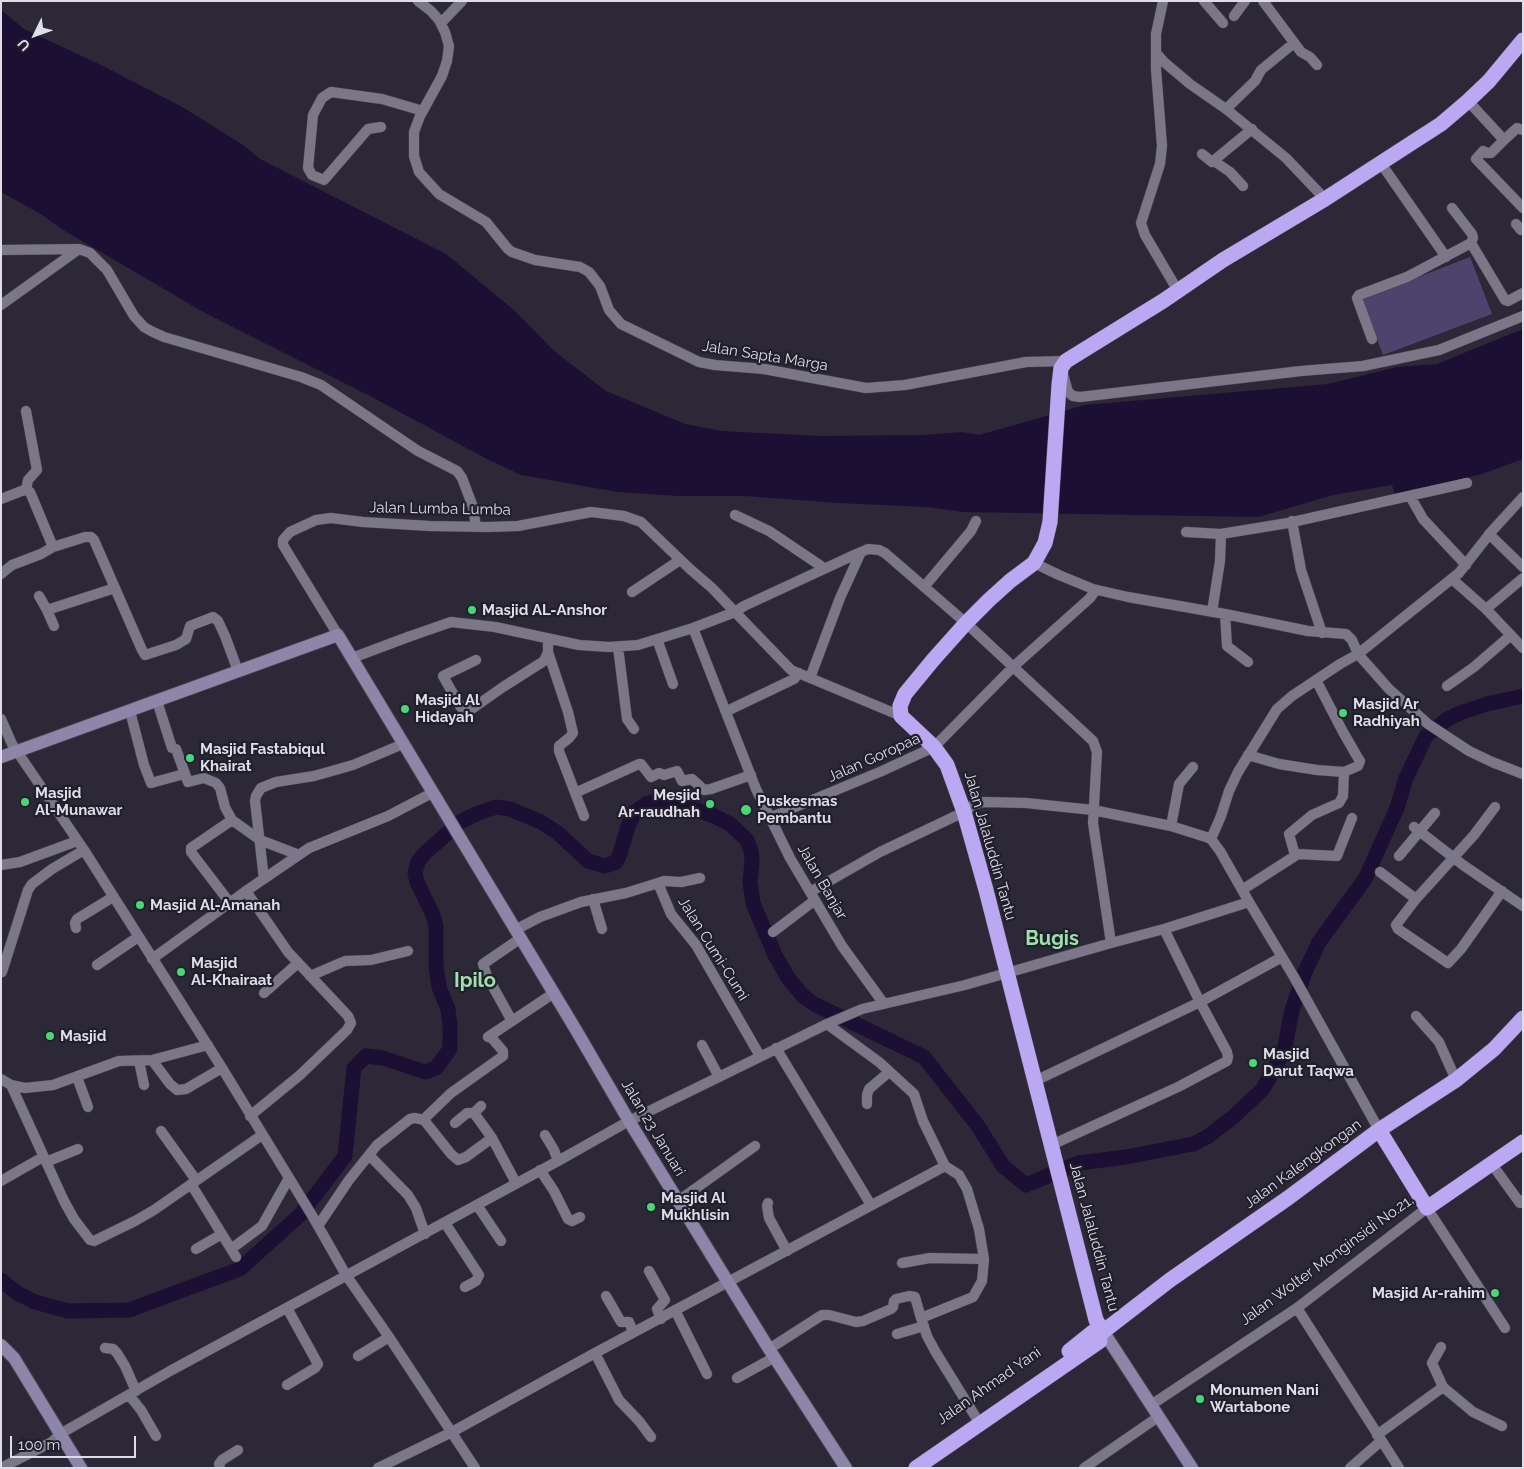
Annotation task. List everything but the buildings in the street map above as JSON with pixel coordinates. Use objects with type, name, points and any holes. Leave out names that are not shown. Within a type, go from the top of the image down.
[{"type":"highway","points":[[901,716],[900,706],[905,694],[932,660],[966,622],[1010,581],[1034,562],[1045,543],[1050,522],[1059,385],[1064,365],[1224,260],[1325,199],[1441,124],[1489,81],[1522,41]]},
{"type":"highway","name":"Jalan Jalaluddin Tantu","points":[[901,716],[934,748],[952,774],[986,890],[1035,1081],[1056,1149],[1060,1177],[1099,1334]]},
{"type":"highway","name":"Jalan Kalengkongan","points":[[1099,1334],[1170,1280],[1288,1198],[1379,1130],[1456,1080],[1494,1049],[1523,1018]]},
{"type":"highway","points":[[1379,1130],[1427,1208]]},
{"type":"highway","name":"Jalan Wolter Monginsidi No.21,","points":[[1427,1208],[1523,1142]]},
{"type":"highway","name":"Jalan Ahmad Yani","points":[[916,1468],[1099,1334]]},
{"type":"highway","name":"Jalan Ahmad Yani","points":[[902,1468],[978,1421]]},
{"type":"street","name":"Jalan Sapta Marga","points":[[418,1],[431,11],[441,24],[448,39],[447,61],[439,82],[414,132],[414,156],[419,172],[432,187],[451,202],[486,222],[508,249],[535,260],[585,269],[596,280],[610,310],[618,322],[699,362],[764,370],[859,387],[873,388],[905,385],[1026,362],[1064,365]]},
{"type":"street","points":[[441,24],[462,1]]},
{"type":"street","points":[[1163,1],[1156,34],[1156,69],[1162,146],[1160,164],[1140,223],[1145,235],[1178,290]]},
{"type":"street","points":[[1204,1],[1223,23]]},
{"type":"street","points":[[1234,16],[1245,1]]},
{"type":"street","points":[[1264,1],[1301,52],[1310,57],[1317,65]]},
{"type":"street","points":[[1226,108],[1255,81],[1261,70],[1294,43]]},
{"type":"street","points":[[1156,53],[1190,84],[1226,108],[1295,166],[1325,199]]},
{"type":"street","points":[[381,128],[368,129],[324,180],[312,175],[308,168],[313,116],[322,98],[331,92],[382,99],[423,111]]},
{"type":"street","points":[[1468,101],[1504,140]]},
{"type":"street","points":[[1523,130],[1517,128],[1491,153],[1483,151],[1476,159],[1523,208]]},
{"type":"street","points":[[1214,161],[1252,129]]},
{"type":"street","points":[[1202,154],[1211,162],[1214,161],[1230,172],[1243,186]]},
{"type":"street","points":[[1380,162],[1446,257]]},
{"type":"street","points":[[1372,339],[1358,298],[1359,295],[1407,277],[1471,244],[1472,234],[1452,208]]},
{"type":"street","points":[[1471,244],[1505,300],[1508,301],[1523,293]]},
{"type":"street","points":[[1,250],[79,249],[90,253],[103,265],[134,316],[144,327],[164,337],[301,377],[321,385],[418,452],[454,468],[462,478],[469,494],[476,527]]},
{"type":"street","points":[[1,304],[79,249]]},
{"type":"street","points":[[1064,365],[1068,392],[1073,396],[1300,371],[1363,366],[1439,350],[1523,316]]},
{"type":"street","points":[[26,412],[37,470],[28,480],[26,490]]},
{"type":"street","points":[[1186,532],[1221,534],[1288,524],[1292,521],[1315,518],[1466,483]]},
{"type":"street","points":[[1,499],[26,490]]},
{"type":"street","points":[[26,490],[30,492],[53,547]]},
{"type":"street","points":[[1410,496],[1423,519],[1466,565]]},
{"type":"street","points":[[1211,839],[1229,791],[1248,755],[1277,709],[1292,696],[1358,654],[1452,579],[1466,565],[1489,534],[1522,501]]},
{"type":"street","name":"Jalan Lumba Lumba","points":[[338,635],[284,548],[283,540],[290,532],[309,522],[331,518],[430,526],[509,527],[591,512],[624,516],[641,522],[712,588],[791,670],[901,716]]},
{"type":"street","points":[[735,515],[769,531],[824,568]]},
{"type":"street","points":[[924,587],[971,530],[976,521]]},
{"type":"street","points":[[1292,521],[1301,570],[1322,633]]},
{"type":"street","points":[[1212,612],[1220,561],[1221,534]]},
{"type":"street","points":[[1489,534],[1523,567]]},
{"type":"street","points":[[1,574],[12,564],[53,547],[85,536],[91,537],[97,545],[142,650],[146,655],[176,645],[186,639],[190,626],[213,617],[218,621],[225,636],[238,671]]},
{"type":"street","points":[[352,658],[408,636],[451,622],[495,627],[548,640],[579,645],[638,645],[693,628],[735,612],[744,606],[861,552],[874,549],[885,553],[966,622],[1093,741],[1097,752],[1093,810],[1095,841],[1111,943]]},
{"type":"street","points":[[810,678],[840,598],[861,552]]},
{"type":"street","points":[[632,592],[680,560]]},
{"type":"street","points":[[1034,562],[1059,576],[1093,589],[1154,603],[1225,614],[1322,633],[1346,634],[1352,640],[1358,654],[1403,704],[1428,724],[1469,751],[1523,774]]},
{"type":"street","points":[[1486,609],[1523,578]]},
{"type":"street","points":[[1452,579],[1486,609],[1523,648]]},
{"type":"street","points":[[47,610],[115,588]]},
{"type":"street","points":[[934,748],[1013,667],[1090,598],[1095,591],[1093,589]]},
{"type":"street","points":[[40,596],[54,626]]},
{"type":"street","points":[[1225,614],[1228,646],[1248,662]]},
{"type":"street","name":"Jalan Banjar","points":[[693,628],[769,818],[790,858],[846,952],[884,1004]]},
{"type":"street","points":[[1,757],[338,635]]},
{"type":"street","name":"Jalan 23 Januari","points":[[338,635],[629,1121],[728,1283],[846,1468]]},
{"type":"street","points":[[1447,686],[1474,668],[1511,635]]},
{"type":"street","points":[[656,639],[673,684]]},
{"type":"street","points":[[548,640],[548,652],[573,733],[559,746],[559,751],[584,816]]},
{"type":"street","points":[[618,646],[627,719],[634,729]]},
{"type":"street","points":[[476,660],[443,676],[466,713],[542,663],[548,652]]},
{"type":"street","points":[[727,711],[794,679],[799,674]]},
{"type":"street","points":[[1248,755],[1290,767],[1344,772],[1360,764],[1316,680]]},
{"type":"street","points":[[157,701],[172,748],[176,749],[188,782],[204,778],[218,785],[225,807],[232,820],[260,840],[299,855]]},
{"type":"street","points":[[130,711],[151,784],[184,774]]},
{"type":"street","points":[[1,719],[8,736],[84,850],[208,1045],[313,1217],[346,1275],[389,1336],[475,1468]]},
{"type":"street","points":[[264,879],[255,801],[261,788],[276,782],[314,776],[353,765],[403,744]]},
{"type":"street","name":"Jalan Goropaa","points":[[769,818],[934,748]]},
{"type":"street","points":[[575,793],[639,764],[651,777],[660,773],[664,776],[677,771],[682,781],[692,779],[704,790],[751,775]]},
{"type":"street","points":[[1171,826],[1179,784],[1193,766]]},
{"type":"street","points":[[1295,855],[1288,834],[1312,815],[1339,803],[1343,796],[1344,772]]},
{"type":"street","points":[[152,959],[246,891],[319,843],[366,826],[432,793]]},
{"type":"street","points":[[773,932],[812,896],[880,852],[964,812],[974,805],[984,802],[1004,801],[1093,810],[1171,826],[1211,839],[1220,851],[1308,1001],[1379,1130]]},
{"type":"street","points":[[1494,807],[1474,835],[1416,899],[1397,922],[1396,926],[1448,963],[1461,949],[1502,891]]},
{"type":"street","points":[[1400,856],[1416,829],[1435,813]]},
{"type":"street","points":[[1242,890],[1295,855],[1302,853],[1337,856],[1352,818]]},
{"type":"street","points":[[230,903],[191,852],[191,848],[232,820]]},
{"type":"street","points":[[1416,829],[1453,858],[1523,906]]},
{"type":"street","points":[[1,866],[20,862],[77,840]]},
{"type":"street","points":[[2,972],[24,898],[32,884],[52,869],[84,850]]},
{"type":"street","points":[[1380,872],[1416,899]]},
{"type":"street","points":[[512,1021],[487,976],[483,964],[518,934],[558,910],[593,899],[626,893],[664,881],[681,882],[700,878]]},
{"type":"street","name":"Jalan Cumi-Cumi","points":[[658,883],[672,914],[696,945],[760,1056]]},
{"type":"street","points":[[246,891],[298,964],[350,1020],[350,1025],[300,1075],[250,1116]]},
{"type":"street","points":[[76,928],[77,919],[113,897]]},
{"type":"street","points":[[593,899],[602,929]]},
{"type":"street","points":[[1,1468],[15,1465],[52,1442],[60,1434],[132,1393],[629,1121],[828,1023],[862,1009],[1007,973],[1164,929],[1249,902]]},
{"type":"street","points":[[1056,1149],[1178,1087],[1226,1061],[1228,1057],[1164,929]]},
{"type":"street","points":[[97,965],[138,937]]},
{"type":"street","points":[[310,976],[345,961],[371,960],[408,951]]},
{"type":"street","points":[[1035,1081],[1200,1002],[1282,956]]},
{"type":"street","points":[[264,993],[298,964]]},
{"type":"street","points":[[423,1120],[451,1094],[503,1056],[502,1051],[489,1037],[554,994]]},
{"type":"street","points":[[1416,1016],[1439,1042],[1456,1080]]},
{"type":"street","points":[[828,1023],[879,1062],[914,1094],[923,1121],[945,1166],[959,1175],[967,1189],[979,1229],[984,1260],[982,1281],[973,1297],[924,1327],[897,1334]]},
{"type":"street","points":[[1,1079],[11,1085],[25,1088],[44,1086],[63,1082],[119,1061],[152,1060],[208,1045]]},
{"type":"street","points":[[702,1045],[719,1077]]},
{"type":"street","points":[[776,1048],[871,1205]]},
{"type":"street","points":[[152,1060],[170,1084],[177,1090],[186,1089],[222,1068]]},
{"type":"street","points":[[139,1061],[144,1085]]},
{"type":"street","points":[[867,1104],[869,1089],[889,1072]]},
{"type":"street","points":[[77,1077],[88,1108]]},
{"type":"street","points":[[11,1085],[44,1159],[71,1213],[90,1240],[94,1241],[135,1221],[262,1135]]},
{"type":"street","points":[[455,1123],[467,1113],[477,1110],[516,1183]]},
{"type":"street","points":[[318,1226],[349,1180],[381,1141],[410,1119],[423,1120],[456,1159],[462,1160],[492,1138]]},
{"type":"street","points":[[161,1131],[194,1182],[233,1253],[262,1226],[289,1178]]},
{"type":"street","points":[[545,1135],[558,1161]]},
{"type":"street","points":[[678,1201],[755,1146]]},
{"type":"street","points":[[1,1181],[44,1159],[78,1149]]},
{"type":"street","points":[[369,1155],[408,1194],[416,1208],[425,1234]]},
{"type":"street","points":[[1491,1163],[1520,1202],[1523,1200]]},
{"type":"street","points":[[378,1468],[452,1432],[633,1332],[661,1319],[945,1166]]},
{"type":"street","points":[[540,1170],[554,1191],[568,1219],[572,1221],[580,1217]]},
{"type":"street","points":[[768,1202],[766,1206],[769,1218],[787,1251]]},
{"type":"street","points":[[477,1205],[501,1241]]},
{"type":"street","points":[[1427,1208],[1505,1328]]},
{"type":"street","name":"Jalan Wolter Monginsidi No.21,","points":[[1151,1405],[1296,1308],[1427,1208]]},
{"type":"street","points":[[445,1223],[479,1275],[476,1280],[464,1287]]},
{"type":"street","points":[[196,1249],[222,1234]]},
{"type":"street","points":[[902,1263],[930,1258],[984,1260]]},
{"type":"street","points":[[650,1271],[665,1300],[657,1309],[661,1319]]},
{"type":"street","points":[[606,1296],[621,1322],[629,1322],[639,1317]]},
{"type":"street","points":[[737,1378],[822,1315],[830,1315],[856,1322],[863,1321],[893,1308],[896,1299],[909,1296],[915,1297],[924,1327],[935,1351],[978,1421]]},
{"type":"street","points":[[287,1308],[318,1364],[315,1368],[287,1385]]},
{"type":"street","points":[[1296,1308],[1399,1468]]},
{"type":"street","points":[[675,1310],[707,1374]]},
{"type":"street","points":[[629,1322],[633,1332]]},
{"type":"street","points":[[1099,1334],[1151,1405],[1192,1468]]},
{"type":"street","points":[[358,1356],[389,1336]]},
{"type":"street","points":[[1,1345],[14,1358],[81,1468]]},
{"type":"street","points":[[1441,1347],[1432,1363],[1443,1387],[1473,1412],[1502,1426]]},
{"type":"street","points":[[105,1348],[113,1349],[125,1366],[132,1393],[156,1436]]},
{"type":"street","points":[[595,1353],[619,1400],[651,1437]]},
{"type":"street","points":[[1350,1468],[1379,1438],[1443,1387]]},
{"type":"street","points":[[1084,1468],[1158,1417]]},
{"type":"street","points":[[220,1468],[219,1464],[222,1460],[238,1450]]},
{"type":"shaded area","points":[[1,10],[24,29],[105,67],[184,108],[243,145],[260,159],[446,254],[514,310],[554,351],[606,391],[685,424],[722,431],[819,436],[923,435],[962,432],[979,435],[1085,405],[1328,384],[1397,367],[1437,364],[1523,329],[1523,459],[1482,474],[1395,495],[1392,485],[1333,495],[1259,517],[963,512],[927,507],[745,496],[679,496],[618,492],[521,475],[205,313],[1,192]]},
{"type":"shaded area","points":[[1470,257],[1492,314],[1383,355],[1362,299]]},
{"type":"waterway","points":[[1,1280],[17,1293],[35,1302],[68,1311],[129,1310],[240,1269],[301,1214],[345,1156],[354,1068],[366,1056],[383,1058],[425,1072],[436,1068],[450,1049],[448,1009],[439,987],[436,966],[436,926],[415,873],[418,862],[424,854],[460,822],[496,807],[510,809],[541,822],[558,833],[588,861],[605,866],[616,862],[628,826],[635,812],[646,804],[671,802],[712,815],[730,824],[747,840],[751,851],[750,882],[753,903],[775,955],[788,978],[803,996],[814,1004],[924,1057],[978,1126],[1003,1166],[1026,1185],[1079,1163],[1126,1157],[1193,1144],[1207,1137],[1232,1118],[1263,1089],[1284,1051],[1292,1010],[1305,972],[1319,942],[1365,879],[1397,808],[1406,778],[1426,736],[1446,720],[1460,713],[1487,704],[1523,696]]},
{"type":"place","name":"Masjid AL-Anshor","points":[[472,610]]},
{"type":"place","name":"Masjid Al Hidayah","points":[[405,709]]},
{"type":"place","name":"Masjid Ar Radhiyah","points":[[1343,713]]},
{"type":"place","name":"Masjid Fastabiqul Khairat","points":[[190,758]]},
{"type":"place","name":"Masjid Al-Munawar","points":[[25,802]]},
{"type":"place","name":"Mesjid Ar-raudhah","points":[[710,804]]},
{"type":"place","name":"Puskesmas Pembantu","points":[[746,810]]},
{"type":"place","name":"Masjid Al-Amanah","points":[[140,905]]},
{"type":"place","name":"Masjid Al-Khairaat","points":[[181,972]]},
{"type":"place","name":"Masjid","points":[[50,1036]]},
{"type":"place","name":"Masjid Darut Taqwa","points":[[1253,1063]]},
{"type":"place","name":"Masjid Al Mukhlisin","points":[[651,1207]]},
{"type":"place","name":"Masjid Ar-rahim","points":[[1495,1293]]},
{"type":"place","name":"Monumen Nani Wartabone","points":[[1200,1399]]},
{"type":"district","name":"Bugis","points":[[1052,939]]},
{"type":"district","name":"Ipilo","points":[[475,981]]}]
